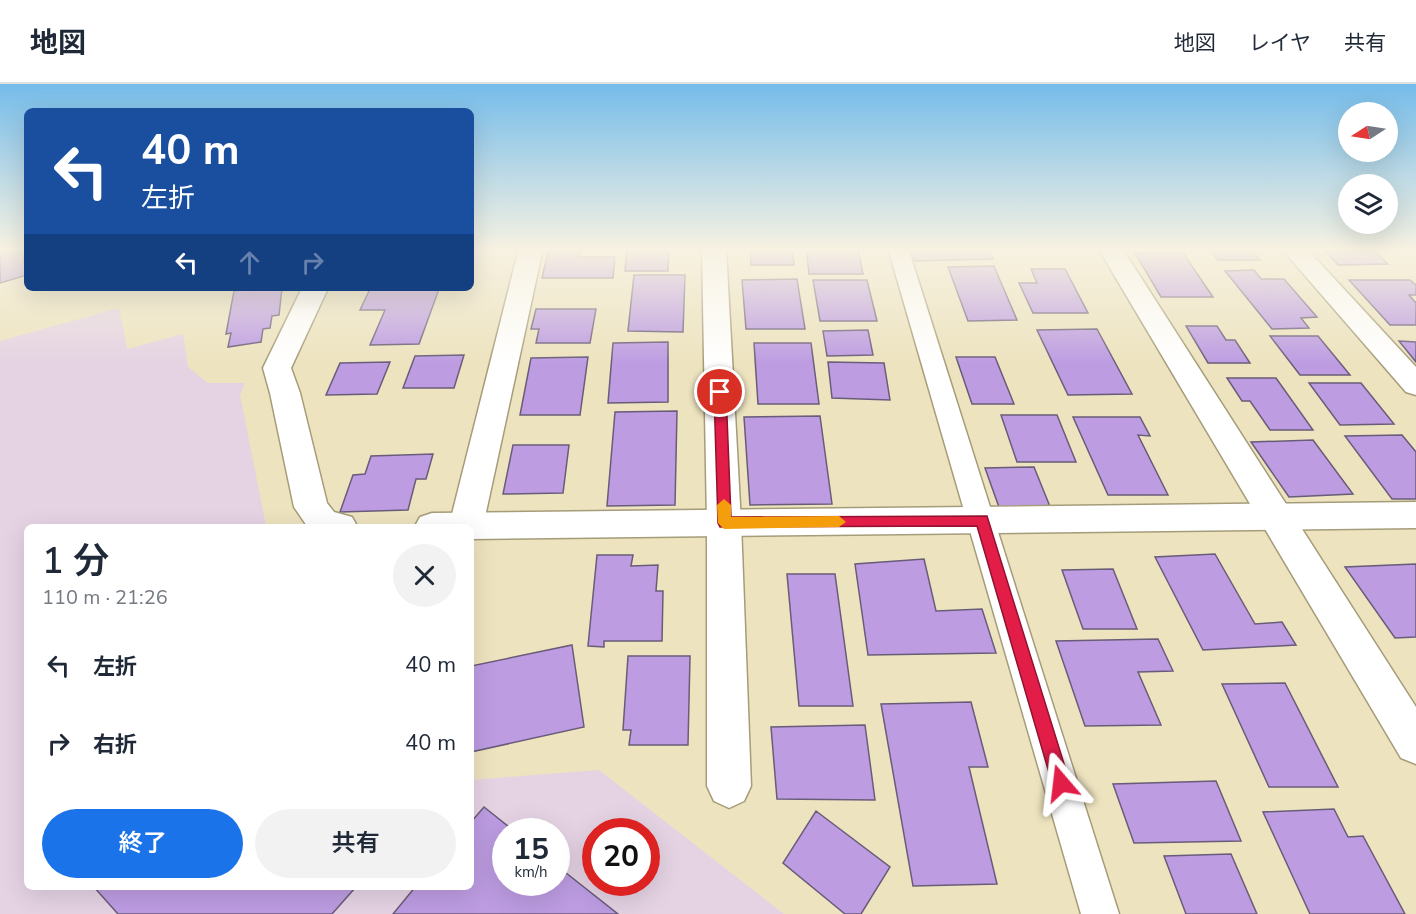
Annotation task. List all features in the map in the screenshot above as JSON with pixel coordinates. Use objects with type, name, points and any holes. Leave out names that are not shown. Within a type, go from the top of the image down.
[{"type":"street","points":[[465,524],[522,287]]},
{"type":"street","points":[[715,287],[724,523],[729,786]]},
{"type":"street","points":[[1134,287],[1416,744]]},
{"type":"street","points":[[1328,287],[1416,385]]},
{"type":"street","points":[[314,291],[277,368],[285,393],[310,507],[324,524]]},
{"type":"street","points":[[474,526],[1416,515]]},
{"type":"lane","points":[[910,287],[1100,914]]},
{"type":"shaded area","points":[[119,308],[127,349],[183,334],[188,367],[208,383],[245,383],[240,395],[266,524],[24,524],[24,890],[474,890],[474,780],[599,770],[784,914],[0,914],[0,341]]},
{"type":"building","points":[[633,287],[685,287],[683,332],[628,331]]},
{"type":"building","points":[[743,287],[798,287],[805,329],[746,329]]},
{"type":"building","points":[[814,287],[869,287],[877,321],[820,321]]},
{"type":"building","points":[[955,287],[1003,287],[1017,320],[968,321]]},
{"type":"building","points":[[1021,287],[1074,287],[1088,313],[1033,313]]},
{"type":"building","points":[[1155,287],[1206,287],[1213,297],[1161,297]]},
{"type":"building","points":[[1238,287],[1291,287],[1317,317],[1301,318],[1309,328],[1272,329]]},
{"type":"building","points":[[1355,287],[1416,287],[1416,295],[1409,295],[1416,303],[1416,325],[1390,325]]},
{"type":"building","points":[[234,291],[282,291],[279,315],[272,316],[270,328],[263,329],[261,342],[228,347],[231,333],[226,334]]},
{"type":"building","points":[[369,291],[438,291],[419,344],[370,345],[385,310],[360,310]]},
{"type":"building","points":[[536,309],[596,309],[590,343],[536,343],[539,329],[531,329]]},
{"type":"building","points":[[1186,326],[1217,326],[1226,340],[1235,340],[1250,363],[1208,363]]},
{"type":"building","points":[[1097,329],[1132,394],[1068,395],[1037,330]]},
{"type":"building","points":[[868,330],[873,355],[827,356],[823,331]]},
{"type":"building","points":[[1270,336],[1318,336],[1350,375],[1300,375]]},
{"type":"building","points":[[1399,341],[1416,342],[1416,362]]},
{"type":"building","points":[[668,342],[668,402],[608,403],[613,343]]},
{"type":"building","points":[[754,343],[811,343],[819,404],[758,404]]},
{"type":"building","points":[[464,355],[454,388],[403,388],[415,356]]},
{"type":"building","points":[[588,357],[580,415],[520,415],[531,358]]},
{"type":"building","points":[[956,357],[995,357],[1014,404],[972,404]]},
{"type":"building","points":[[390,362],[377,394],[326,395],[340,363]]},
{"type":"building","points":[[828,362],[884,363],[890,400],[832,398]]},
{"type":"building","points":[[1227,378],[1276,378],[1313,430],[1270,430],[1250,401],[1242,401]]},
{"type":"building","points":[[1309,383],[1361,383],[1394,424],[1340,425]]},
{"type":"building","points":[[677,411],[675,505],[607,506],[615,412]]},
{"type":"building","points":[[1001,415],[1057,415],[1076,462],[1017,462]]},
{"type":"building","points":[[820,416],[832,504],[750,505],[744,417]]},
{"type":"building","points":[[1073,417],[1140,417],[1150,436],[1138,435],[1168,495],[1108,495]]},
{"type":"building","points":[[1402,435],[1416,452],[1416,499],[1392,499],[1345,436]]},
{"type":"building","points":[[1313,440],[1353,494],[1289,497],[1251,442]]},
{"type":"building","points":[[513,445],[569,445],[563,493],[503,494]]},
{"type":"building","points":[[433,454],[426,479],[416,479],[408,510],[340,512],[353,475],[365,474],[371,456]]},
{"type":"building","points":[[1034,467],[1051,509],[1000,510],[985,468]]},
{"type":"building","points":[[1215,554],[1255,624],[1282,622],[1296,645],[1203,650],[1155,557]]},
{"type":"building","points":[[597,555],[633,555],[631,566],[658,565],[656,591],[663,591],[662,641],[604,641],[604,647],[588,646]]},
{"type":"building","points":[[924,559],[936,611],[982,609],[996,653],[868,655],[855,564]]},
{"type":"building","points":[[1416,564],[1416,637],[1395,638],[1345,567]]},
{"type":"building","points":[[1113,569],[1137,629],[1083,629],[1062,570]]},
{"type":"building","points":[[787,574],[835,574],[853,706],[799,706]]},
{"type":"building","points":[[1158,639],[1173,671],[1138,672],[1161,725],[1085,726],[1056,641]]},
{"type":"building","points":[[572,645],[584,727],[474,751],[474,665]]},
{"type":"building","points":[[628,656],[690,656],[688,745],[629,745],[631,730],[623,730]]},
{"type":"building","points":[[1285,683],[1338,787],[1269,787],[1222,684]]},
{"type":"building","points":[[971,702],[988,767],[969,767],[997,884],[913,886],[881,704]]},
{"type":"building","points":[[865,725],[875,800],[777,799],[771,727]]},
{"type":"building","points":[[1216,781],[1241,841],[1134,843],[1113,784]]},
{"type":"building","points":[[484,807],[498,818],[492,818],[492,896],[570,896],[570,876],[582,886],[582,896],[595,896],[618,914],[393,914],[413,890],[474,890],[474,819]]},
{"type":"building","points":[[1334,809],[1348,837],[1363,836],[1405,914],[1310,914],[1263,812]]},
{"type":"building","points":[[816,811],[890,867],[861,914],[845,914],[783,863]]},
{"type":"building","points":[[1231,854],[1257,914],[1186,914],[1164,856]]},
{"type":"building","points":[[97,890],[353,890],[332,914],[118,914]]},
{"type":"slow traffic","points":[[724,505],[724,523],[839,522]]},
{"type":"route","points":[[720,392],[724,523],[982,520],[1061,783]]}]
